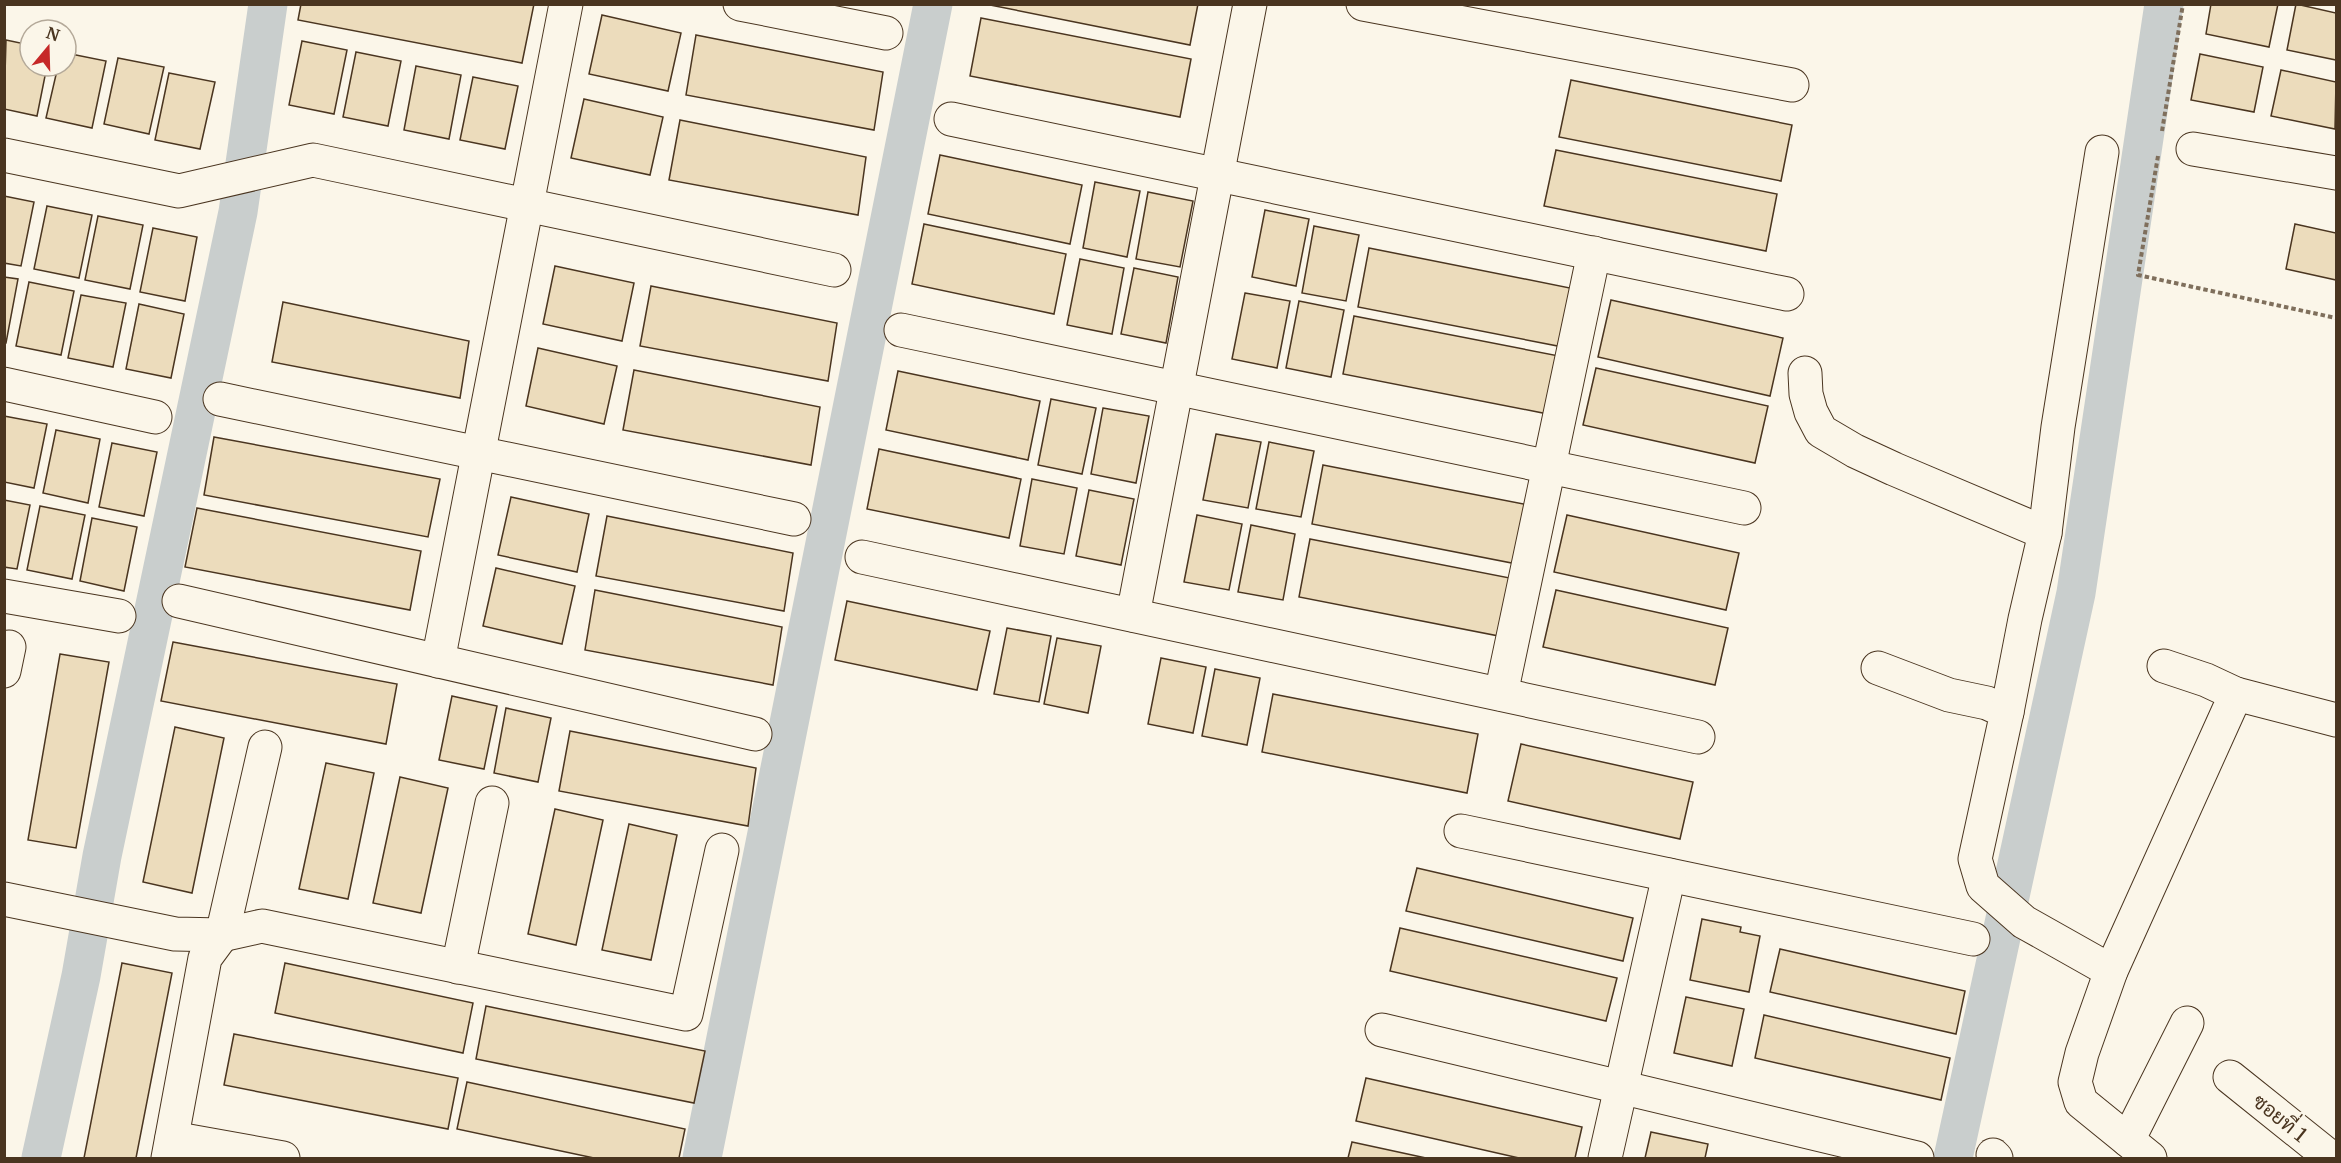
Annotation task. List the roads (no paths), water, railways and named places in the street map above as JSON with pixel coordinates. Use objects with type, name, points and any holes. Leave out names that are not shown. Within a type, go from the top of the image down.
[{"type":"street","points":[[438,661],[566,4]]},
{"type":"street","points":[[740,4],[886,33]]},
{"type":"street","points":[[1133,615],[1250,4]]},
{"type":"street","points":[[1363,4],[1792,85]]},
{"type":"street","points":[[951,119],[1787,294]]},
{"type":"street","points":[[2193,149],[2337,173]]},
{"type":"street","points":[[2102,152],[2058,427],[2045,533],[1975,859],[1983,886],[2024,922],[2111,971]]},
{"type":"street","points":[[4,155],[179,191],[314,160],[834,270]]},
{"type":"street","points":[[1501,694],[1594,253]]},
{"type":"street","points":[[901,330],[1744,508]]},
{"type":"street","points":[[1805,373],[1806,393],[1811,411],[1821,430],[1874,460],[2045,533]]},
{"type":"street","points":[[4,384],[155,417]]},
{"type":"street","points":[[220,399],[794,519]]},
{"type":"street","points":[[862,557],[1698,737]]},
{"type":"street","points":[[4,596],[119,616]]},
{"type":"street","points":[[179,601],[755,734]]},
{"type":"street","points":[[2164,666],[2236,694],[2337,720]]},
{"type":"street","points":[[1878,668],[1949,695],[1987,703],[2007,712]]},
{"type":"street","points":[[2187,1023],[2139,1149],[2081,1102],[2075,1082],[2082,1053],[2111,971],[2236,694]]},
{"type":"street","points":[[265,747],[222,935],[205,958],[170,1148],[283,1158]]},
{"type":"street","points":[[458,967],[492,803]]},
{"type":"street","points":[[1461,831],[1972,939]]},
{"type":"street","points":[[4,899],[175,934],[222,935],[262,926],[686,1014],[722,850]]},
{"type":"street","points":[[1605,1158],[1623,1088],[1669,875]]},
{"type":"street","points":[[1382,1030],[1917,1158]]},
{"type":"street","name":"ซอยที่ 1","points":[[2230,1077],[2331,1158]]},
{"type":"waterway","points":[[41,1158],[81,976],[102,856],[238,212],[268,4]]},
{"type":"waterway","points":[[702,1158],[933,4]]},
{"type":"waterway","points":[[1953,1158],[2076,593],[2164,4]]}]
